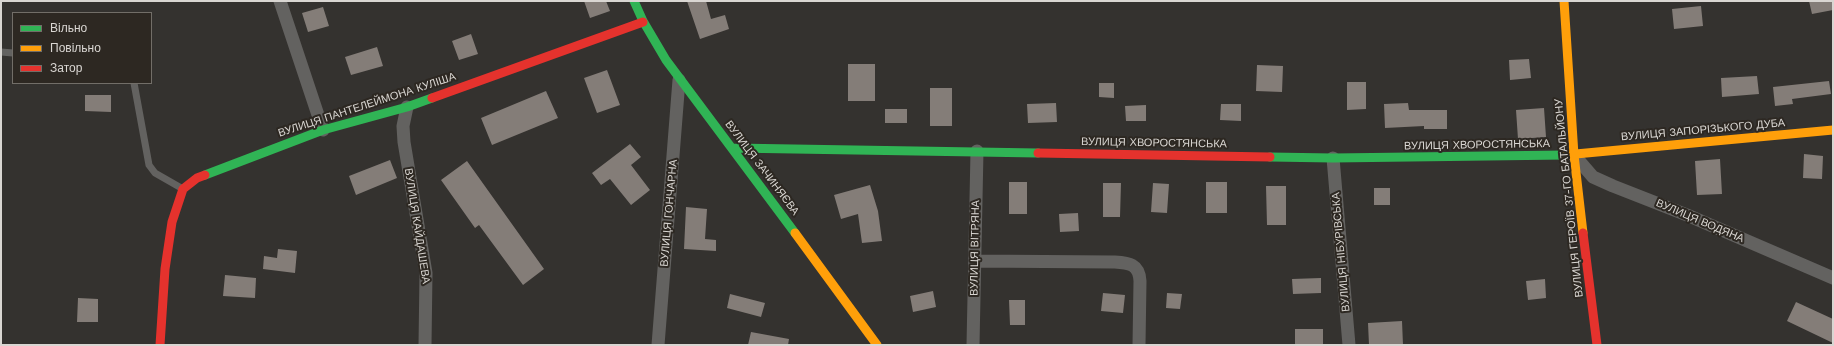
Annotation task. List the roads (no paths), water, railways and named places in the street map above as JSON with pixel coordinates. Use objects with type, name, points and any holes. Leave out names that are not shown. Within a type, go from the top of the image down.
[{"type":"street","points":[[280,1],[323,130]]},
{"type":"street","name":"ВУЛИЦЯ ГЕРОЇВ 37-ГО БАТАЛЬЙОНУ","points":[[1564,1],[1574,155],[1597,345]]},
{"type":"street","name":"ВУЛИЦЯ ЗАЧИНЯЄВА","points":[[636,2],[643,22],[680,80],[733,148],[877,345]]},
{"type":"street","name":"ВУЛИЦЯ ПАНТЕЛЕЙМОНА КУЛІША","points":[[183,189],[197,178],[323,130],[407,107],[643,22]]},
{"type":"street","name":"ВУЛИЦЯ ГОНЧАРНА","points":[[658,345],[680,80]]},
{"type":"street","name":"ВУЛИЦЯ КАЙДАШЕВА","points":[[407,107],[403,126],[404,142],[426,273],[425,345]]},
{"type":"street","name":"ВУЛИЦЯ ЗАПОРІЗЬКОГО ДУБА","points":[[1574,155],[1612,150],[1833,130]]},
{"type":"street","name":"ВУЛИЦЯ ХВОРОСТЯНСЬКА","points":[[733,148],[1333,158],[1574,155]]},
{"type":"street","name":"ВУЛИЦЯ ВІТРЯНА","points":[[973,345],[977,151]]},
{"type":"street","name":"ВУЛИЦЯ ВОДЯНА","points":[[1574,155],[1593,177],[1687,215],[1833,278]]},
{"type":"street","name":"ВУЛИЦЯ НІБУРІВСЬКА","points":[[1333,158],[1349,345]]},
{"type":"street","points":[[160,345],[165,269],[172,222],[176,206],[183,189]]},
{"type":"street","points":[[975,261],[1113,262],[1135,266],[1140,272],[1139,345]]},
{"type":"lane","points":[[1,52],[12,53]]},
{"type":"lane","points":[[134,84],[149,165],[154,173],[183,189]]}]
